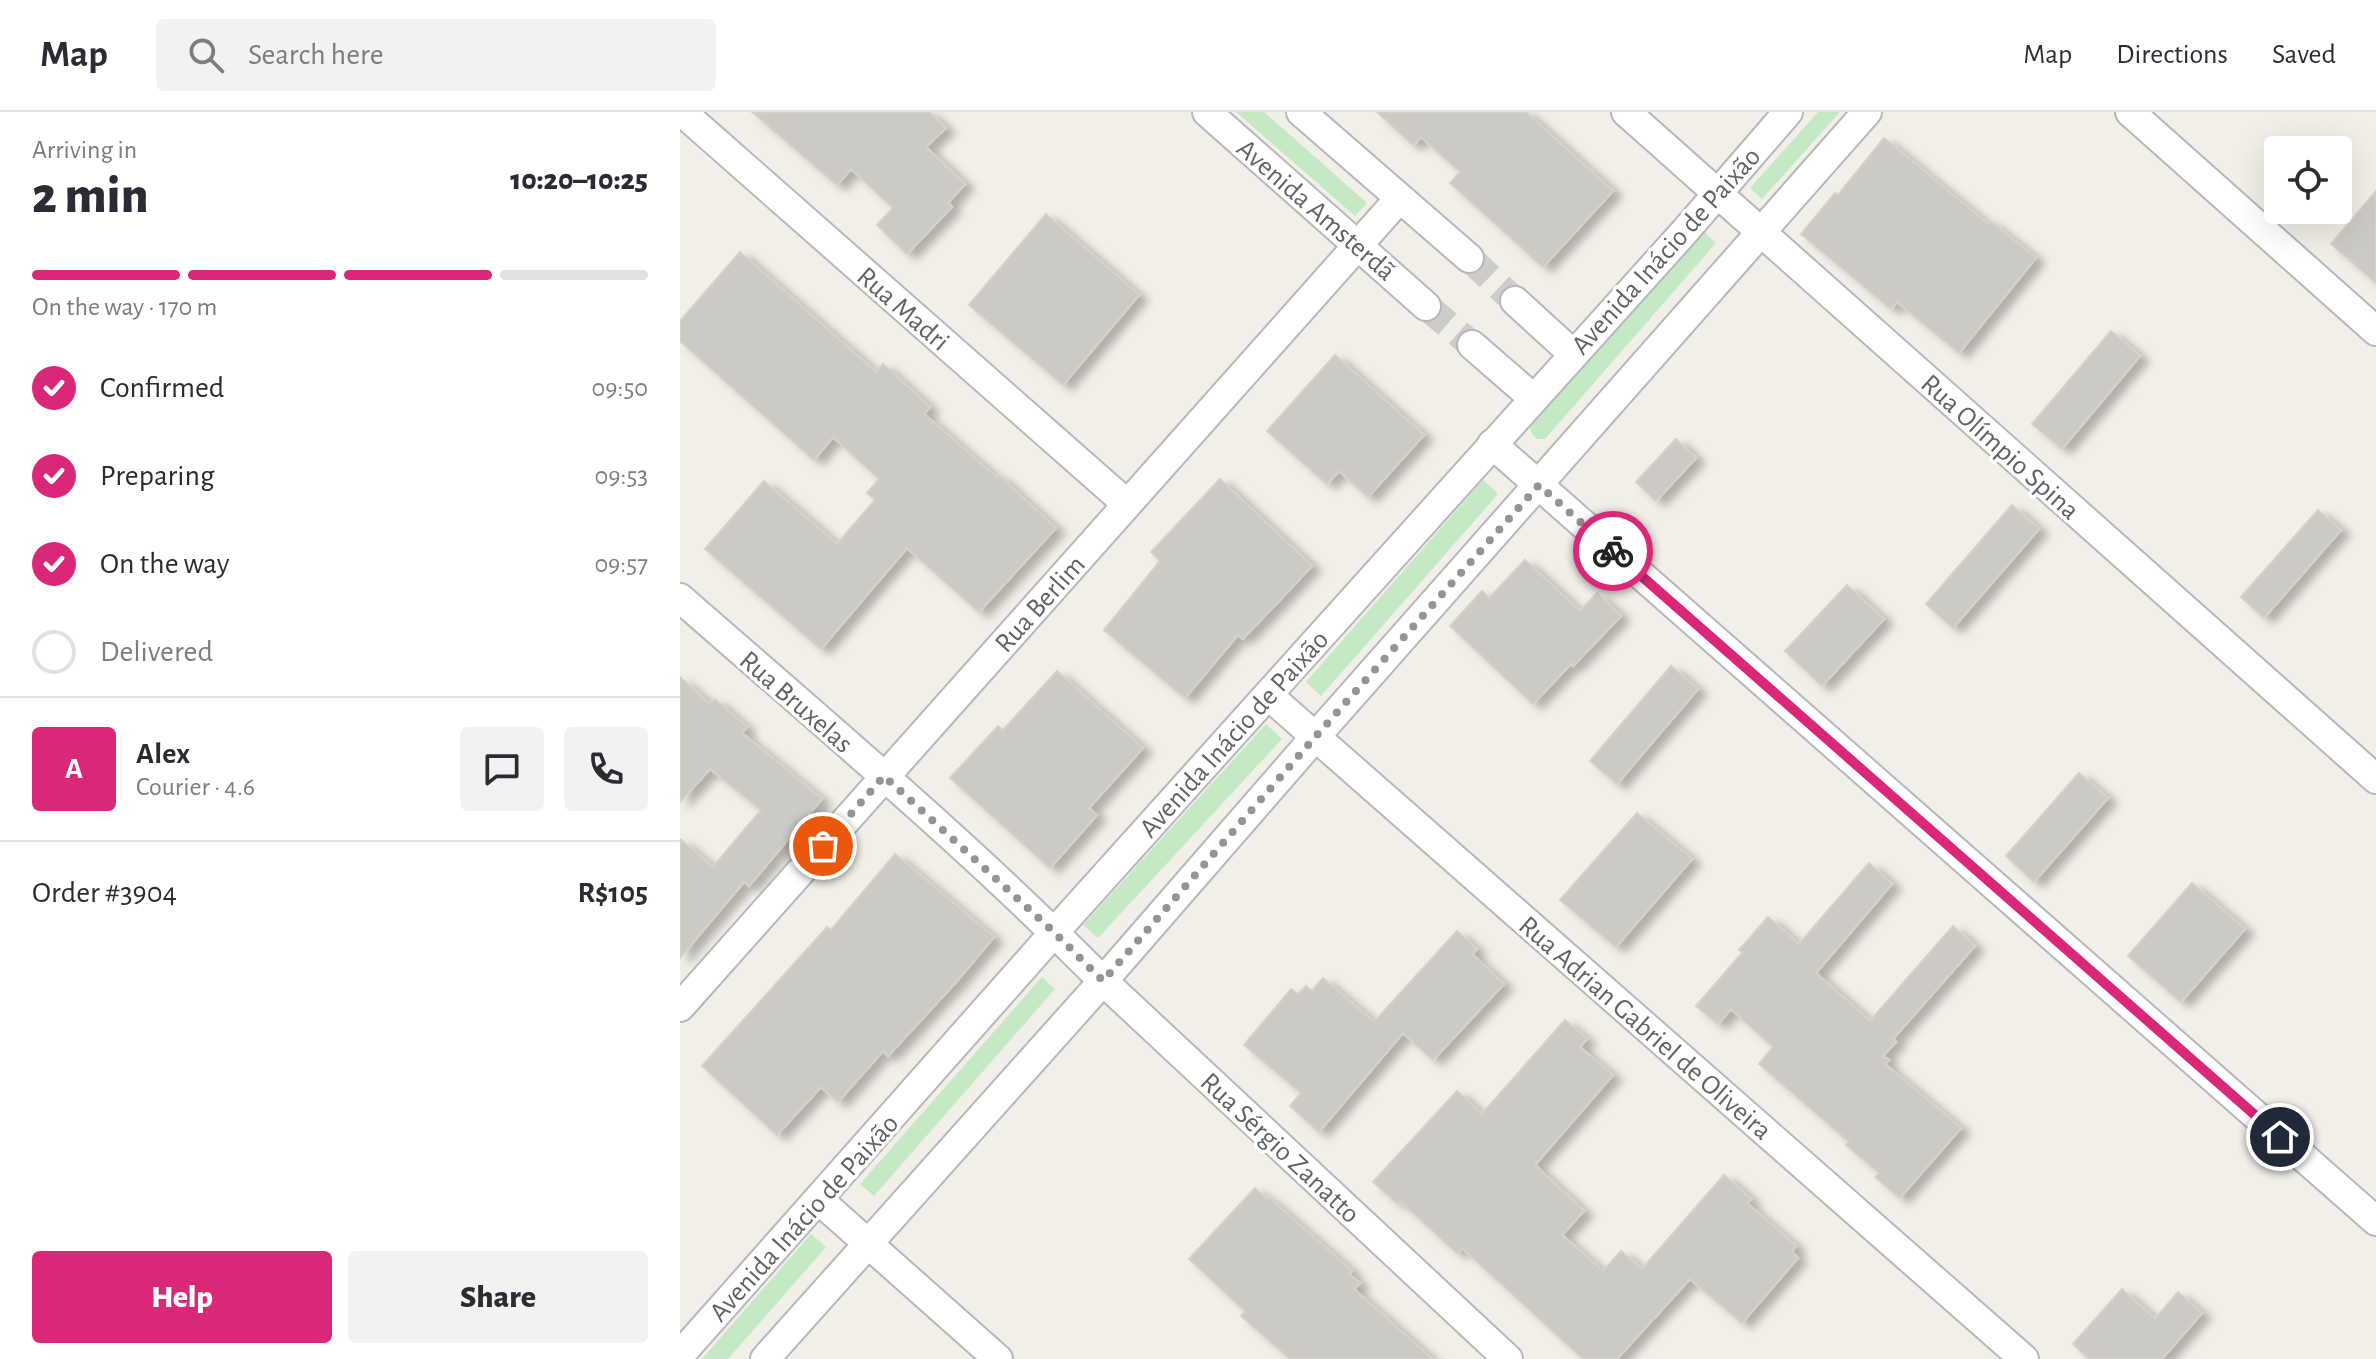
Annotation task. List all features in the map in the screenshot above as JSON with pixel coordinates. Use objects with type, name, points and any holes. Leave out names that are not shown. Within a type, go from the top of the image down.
[{"type":"street","name":"Rua Madri","points":[[682,112],[1127,504]]},
{"type":"street","name":"Avenida Amsterdã","points":[[1207,112],[1426,306]]},
{"type":"street","points":[[1301,112],[1469,258]]},
{"type":"street","name":"Rua Olímpio Spina","points":[[1626,112],[2376,779]]},
{"type":"street","name":"Avenida Inácio de Paixão","points":[[680,1355],[1788,112]]},
{"type":"street","name":"Avenida Inácio de Paixão","points":[[765,1359],[1103,981],[1867,112]]},
{"type":"street","points":[[2130,112],[2376,331]]},
{"type":"street","name":"Rua Berlim","points":[[680,1007],[1399,199]]},
{"type":"street","points":[[1515,301],[1573,354]]},
{"type":"street","points":[[1472,345],[1533,398]]},
{"type":"street","points":[[1492,444],[2376,1221]]},
{"type":"street","name":"Rua Bruxelas","points":[[680,598],[884,776],[1055,933]]},
{"type":"street","name":"Rua Adrian Gabriel de Oliveira","points":[[1268,695],[2024,1359]]},
{"type":"street","name":"Rua Sérgio Zanatto","points":[[1055,933],[1508,1359]]},
{"type":"street","points":[[819,1200],[998,1359]]},
{"type":"green space","points":[[1236,112],[1264,112],[1367,203],[1355,216]]},
{"type":"green space","points":[[1818,112],[1840,112],[1762,199],[1750,188]]},
{"type":"green space","points":[[1703,231],[1716,243],[1545,439],[1537,439],[1530,427]]},
{"type":"green space","points":[[1483,480],[1498,494],[1321,696],[1306,682]]},
{"type":"green space","points":[[1266,724],[1282,739],[1098,938],[1083,925]]},
{"type":"green space","points":[[1042,977],[1055,989],[874,1196],[860,1184]]},
{"type":"green space","points":[[811,1234],[826,1247],[728,1359],[702,1359]]},
{"type":"building","points":[[752,112],[929,112],[946,128],[926,147],[965,184],[948,203],[952,207],[907,254],[877,225],[893,208],[851,169],[837,185]]},
{"type":"building","points":[[1377,112],[1526,112],[1613,191],[1543,267],[1450,183],[1460,172],[1421,137],[1413,145]]},
{"type":"building","points":[[1884,138],[1988,224],[1990,221],[2036,258],[1959,353],[1897,302],[1891,309],[1801,234],[1835,193],[1838,195]]},
{"type":"building","points":[[2376,191],[2376,283],[2331,244],[2348,224],[2352,224],[2352,219]]},
{"type":"building","points":[[1046,214],[1139,295],[1063,385],[969,305]]},
{"type":"building","points":[[740,252],[876,372],[883,364],[930,407],[924,414],[1056,528],[979,612],[907,548],[821,649],[705,549],[764,481],[837,544],[875,500],[867,493],[879,479],[833,437],[814,460],[680,341],[680,321]]},
{"type":"building","points":[[2111,331],[2140,356],[2062,449],[2032,424]]},
{"type":"building","points":[[1335,355],[1424,435],[1368,497],[1339,471],[1327,484],[1267,431]]},
{"type":"building","points":[[1676,439],[1696,458],[1656,501],[1636,482]]},
{"type":"building","points":[[1220,479],[1312,566],[1243,639],[1238,635],[1185,698],[1104,630],[1160,561],[1151,552]]},
{"type":"building","points":[[2012,505],[2039,529],[1953,628],[1926,604]]},
{"type":"building","points":[[2318,510],[2341,530],[2264,618],[2241,597]]},
{"type":"building","points":[[1525,560],[1580,611],[1597,593],[1621,616],[1533,704],[1450,626],[1482,591],[1489,598]]},
{"type":"building","points":[[1847,585],[1884,619],[1822,686],[1785,651]]},
{"type":"building","points":[[1671,666],[1698,689],[1617,784],[1590,761]]},
{"type":"building","points":[[1057,671],[1143,748],[1089,808],[1097,815],[1050,868],[950,778],[998,726],[1003,730]]},
{"type":"building","points":[[680,677],[710,704],[715,699],[747,727],[742,733],[822,799],[749,886],[744,882],[680,958],[680,839],[713,867],[761,810],[710,769],[680,802]]},
{"type":"building","points":[[2079,773],[2108,798],[2034,882],[2006,856]]},
{"type":"building","points":[[1637,813],[1692,859],[1616,947],[1560,900]]},
{"type":"building","points":[[895,854],[994,937],[888,1056],[883,1051],[838,1102],[821,1087],[777,1135],[702,1066],[827,927],[831,930]]},
{"type":"building","points":[[1869,863],[1892,884],[1816,973],[1870,1021],[1953,926],[1975,946],[1893,1039],[1896,1042],[1883,1056],[1889,1060],[1885,1064],[1961,1128],[1900,1198],[1875,1177],[1879,1173],[1846,1145],[1849,1142],[1759,1064],[1773,1047],[1731,1009],[1718,1024],[1696,1006],[1743,952],[1739,950],[1768,917],[1799,944]]},
{"type":"building","points":[[2192,883],[2245,929],[2181,1002],[2128,956]]},
{"type":"building","points":[[1457,931],[1477,949],[1472,954],[1504,984],[1433,1060],[1403,1033],[1319,1132],[1290,1106],[1301,1093],[1244,1045],[1291,989],[1298,994],[1306,986],[1312,991],[1323,978],[1374,1022]]},
{"type":"building","points":[[1565,1020],[1587,1039],[1580,1047],[1613,1075],[1535,1165],[1584,1211],[1562,1235],[1603,1271],[1621,1251],[1642,1269],[1724,1175],[1751,1199],[1747,1203],[1796,1246],[1792,1252],[1798,1258],[1742,1323],[1690,1279],[1617,1359],[1583,1359],[1462,1248],[1457,1253],[1400,1201],[1398,1204],[1373,1182],[1457,1091],[1482,1114]]},
{"type":"building","points":[[1255,1188],[1352,1271],[1349,1274],[1360,1283],[1354,1289],[1432,1359],[1290,1359],[1241,1316],[1245,1311],[1189,1259]]},
{"type":"building","points":[[2122,1289],[2155,1319],[2178,1292],[2202,1313],[2162,1359],[2089,1359],[2073,1344]]},
{"type":"tunnel","points":[[1469,258],[1515,301]]},
{"type":"tunnel","points":[[1426,306],[1472,345]]},
{"type":"way so far","points":[[823,846],[884,776],[1103,981],[1539,485],[1613,551]]},
{"type":"route","points":[[1613,551],[2280,1137]]}]
